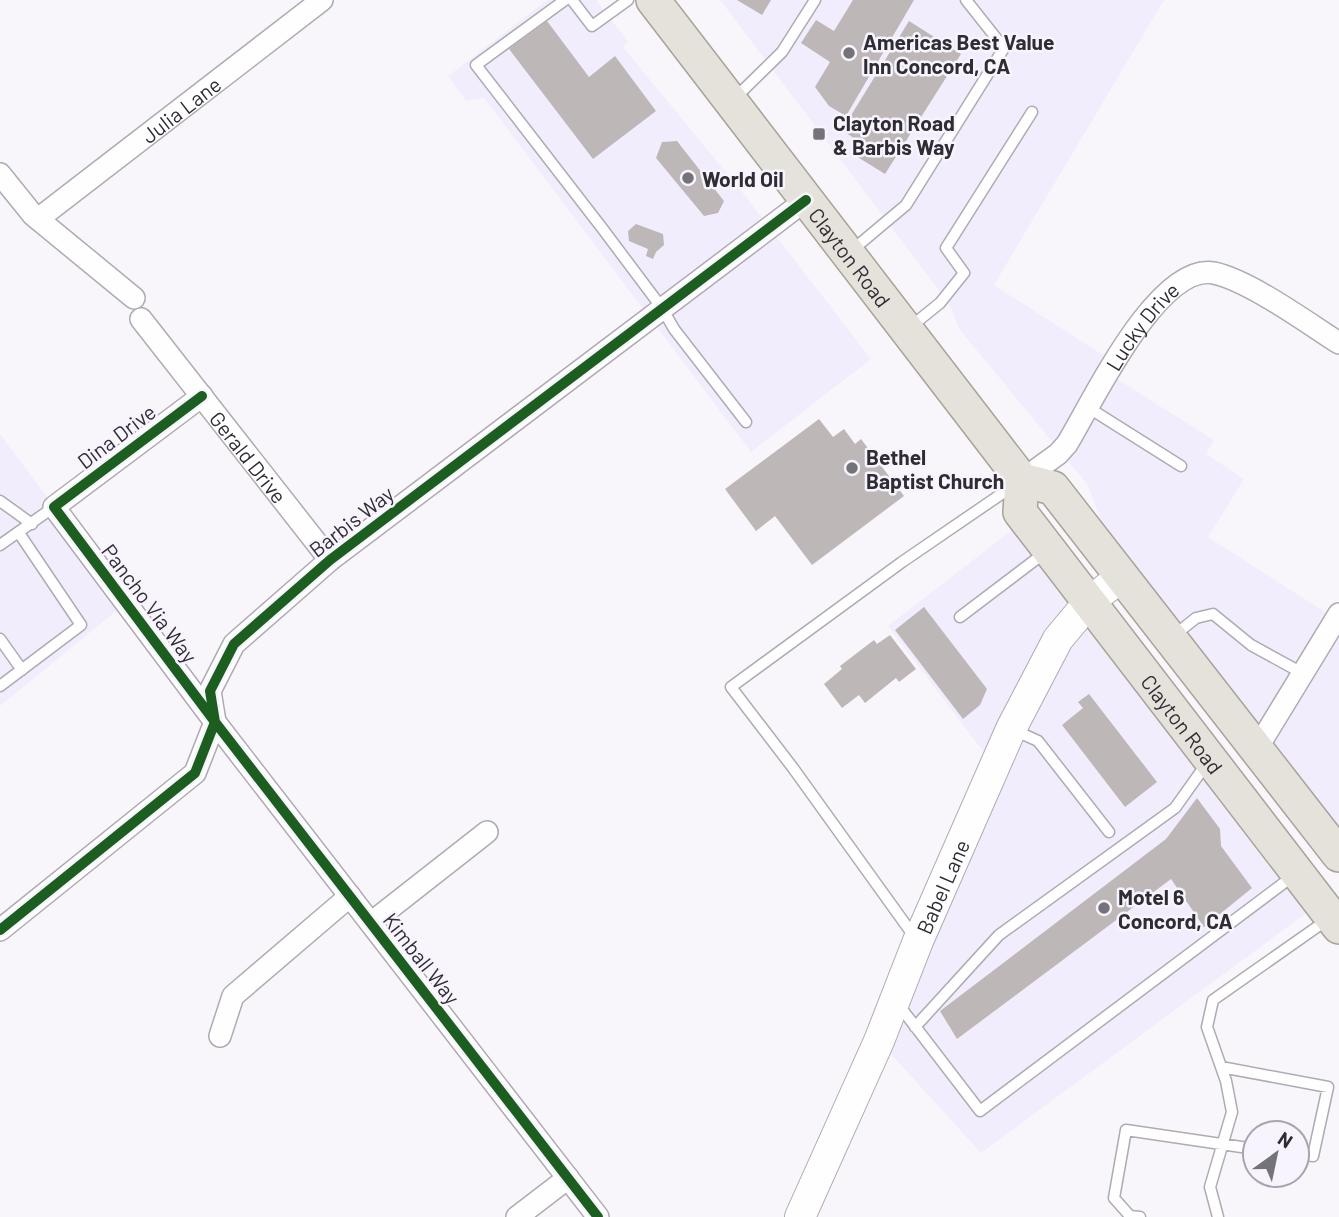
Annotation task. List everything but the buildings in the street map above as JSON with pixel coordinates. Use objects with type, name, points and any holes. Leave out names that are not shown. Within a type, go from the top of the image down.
[{"type":"main road","name":"Clayton Road","points":[[653,0],[1022,480],[1053,488],[1339,855]]},
{"type":"main road","name":"Clayton Road","points":[[1022,480],[1020,512],[1335,922]]},
{"type":"street","name":"Julia Lane","points":[[38,219],[322,0]]},
{"type":"street","points":[[0,174],[38,219],[134,298]]},
{"type":"street","name":"Barbis Way","points":[[0,930],[195,773],[215,722],[211,691],[234,644],[331,561],[806,200]]},
{"type":"street","name":"Lucky Drive","points":[[1022,480],[1058,454],[1067,443],[1114,362],[1150,309],[1186,277],[1211,272],[1241,282],[1339,343]]},
{"type":"street","name":"Gerald Drive","points":[[141,319],[331,561]]},
{"type":"street","name":"Dina Drive","points":[[54,506],[202,396]]},
{"type":"street","name":"Pancho Via Way","points":[[54,506],[215,722]]},
{"type":"street","name":"Babel Lane","points":[[807,1214],[918,941],[1011,729],[1058,639],[1089,602],[1121,577]]},
{"type":"street","points":[[1256,750],[1339,614]]},
{"type":"street","name":"Kimball Way","points":[[215,722],[598,1217]]},
{"type":"street","points":[[371,923],[487,832]]},
{"type":"street","points":[[220,1036],[233,996],[350,896]]},
{"type":"street","points":[[517,1217],[568,1178]]},
{"type":"lane","points":[[565,0],[476,65],[746,422]]},
{"type":"lane","points":[[572,0],[592,26],[628,0]]},
{"type":"lane","points":[[732,102],[782,52],[815,0]]},
{"type":"lane","points":[[848,254],[906,205],[1004,48],[966,0]]},
{"type":"lane","points":[[906,330],[940,303],[964,273],[946,248],[1032,112]]},
{"type":"lane","points":[[1089,408],[1181,466]]},
{"type":"lane","points":[[918,941],[731,687],[902,562],[1022,480]]},
{"type":"lane","points":[[0,500],[33,524]]},
{"type":"lane","points":[[0,545],[33,524],[54,506]]},
{"type":"lane","points":[[0,686],[81,625],[19,533]]},
{"type":"lane","points":[[960,617],[1049,549]]},
{"type":"lane","points":[[1170,639],[1196,618],[1213,614],[1251,645],[1302,673]]},
{"type":"lane","points":[[0,639],[22,670]]},
{"type":"lane","points":[[1011,729],[1038,741],[1109,832]]},
{"type":"lane","points":[[915,1027],[999,934],[1175,808],[1210,759]]},
{"type":"lane","points":[[894,1000],[979,1111],[1297,873]]},
{"type":"lane","points":[[1218,1217],[1210,1187],[1232,1112],[1221,1067],[1207,1027],[1213,1000],[1335,922]]},
{"type":"lane","points":[[1221,1067],[1328,1087],[1311,1156]]},
{"type":"lane","points":[[1140,1217],[1130,1216],[1114,1198],[1126,1130],[1241,1147]]},
{"type":"shaded area","points":[[547,0],[596,0],[628,42],[623,47],[739,188],[871,359],[751,452],[484,98],[466,101],[448,76]]},
{"type":"shaded area","points":[[720,0],[1164,0],[994,285],[1114,362],[1109,374],[1214,440],[1206,454],[1244,479],[1208,537],[1339,621],[1339,855],[1121,577],[1088,485],[959,329],[950,305]]},
{"type":"shaded area","points":[[0,434],[126,603],[0,706]]},
{"type":"shaded area","points":[[1026,519],[1320,903],[981,1153],[879,1041],[995,767],[888,626]]},
{"type":"cycle path","points":[[0,930],[195,773],[215,722],[210,691],[234,644],[330,560],[806,200]]},
{"type":"cycle path","points":[[202,396],[54,507],[215,722],[598,1217]]},
{"type":"place","name":"Americas Best Value Inn Concord, CA","points":[[849,53]]},
{"type":"place","name":"Clayton Road & Barbis Way","points":[[819,134]]},
{"type":"place","name":"World Oil","points":[[688,178]]},
{"type":"place","name":"Bethel Baptist Church","points":[[852,468]]},
{"type":"place","name":"Motel 6 Concord, CA","points":[[1104,908]]}]
